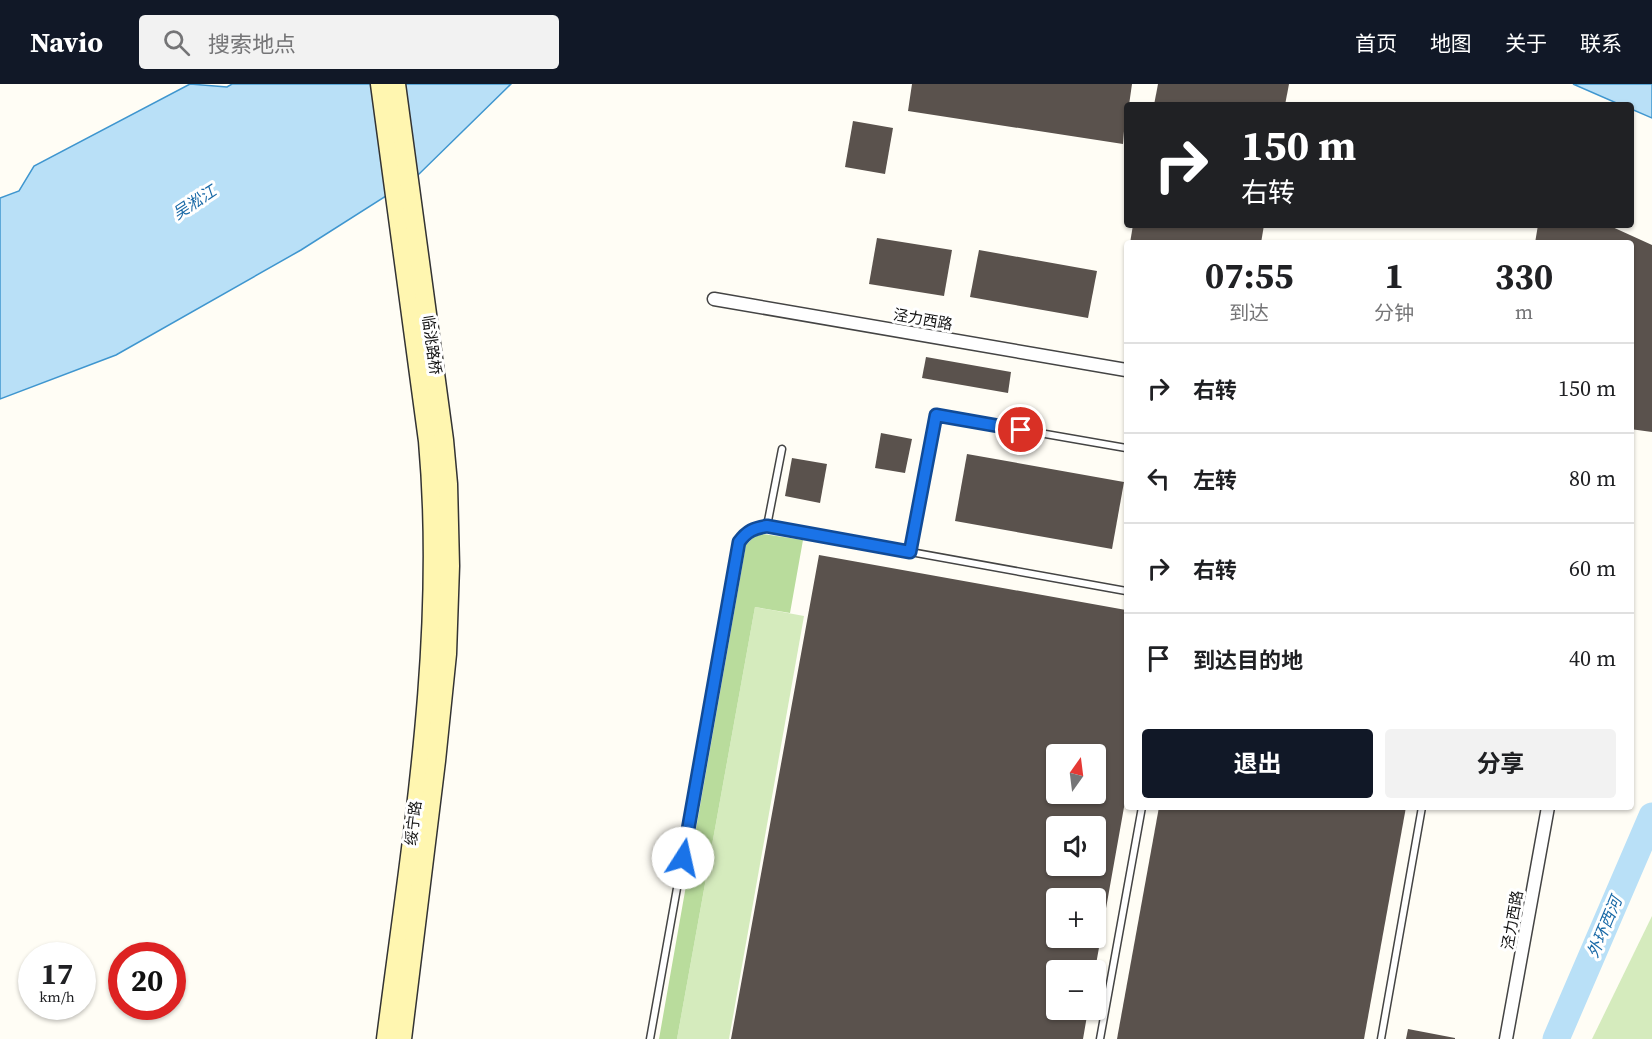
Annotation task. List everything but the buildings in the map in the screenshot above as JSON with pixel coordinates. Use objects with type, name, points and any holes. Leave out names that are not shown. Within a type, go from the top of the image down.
[{"type":"main road","name":"临洮路桥","points":[[380,84],[428,441],[441,607]]},
{"type":"main road","name":"临洮路桥","points":[[396,84],[444,440],[449,523],[441,607]]},
{"type":"main road","name":"绥宁路","points":[[386,1039],[441,607]]},
{"type":"main road","name":"绥宁路","points":[[402,1039],[440,730],[441,607]]},
{"type":"street","name":"泾力西路","points":[[714,299],[1124,370]]},
{"type":"street","name":"泾力西路","points":[[1506,1039],[1547,810]]},
{"type":"lane","points":[[910,552],[936,415],[1124,448]]},
{"type":"lane","points":[[767,526],[782,449]]},
{"type":"lane","points":[[650,1039],[739,542],[746,533],[754,528],[767,526],[1124,591]]},
{"type":"lane","points":[[1100,1039],[1141,810]]},
{"type":"lane","points":[[1381,1039],[1421,810]]},
{"type":"green space","points":[[763,534],[803,540],[790,613],[755,607],[677,1039],[659,1039],[746,545],[754,537]]},
{"type":"green space","points":[[755,607],[804,616],[729,1039],[677,1039]]},
{"type":"green space","points":[[1652,916],[1652,1039],[1592,1039]]},
{"type":"water","name":"吴淞江","points":[[190,84],[227,87],[232,84],[511,84],[416,177],[301,250],[116,355],[0,399],[0,198],[19,191],[34,166]]},
{"type":"water","points":[[1573,84],[1652,84],[1652,118],[1634,110],[1634,102],[1614,102]]},
{"type":"waterway","name":"外环西河","points":[[1556,1039],[1652,816]]},
{"type":"route","points":[[683,858],[739,542],[746,533],[754,528],[767,526],[910,552],[936,415],[1021,430]]}]
